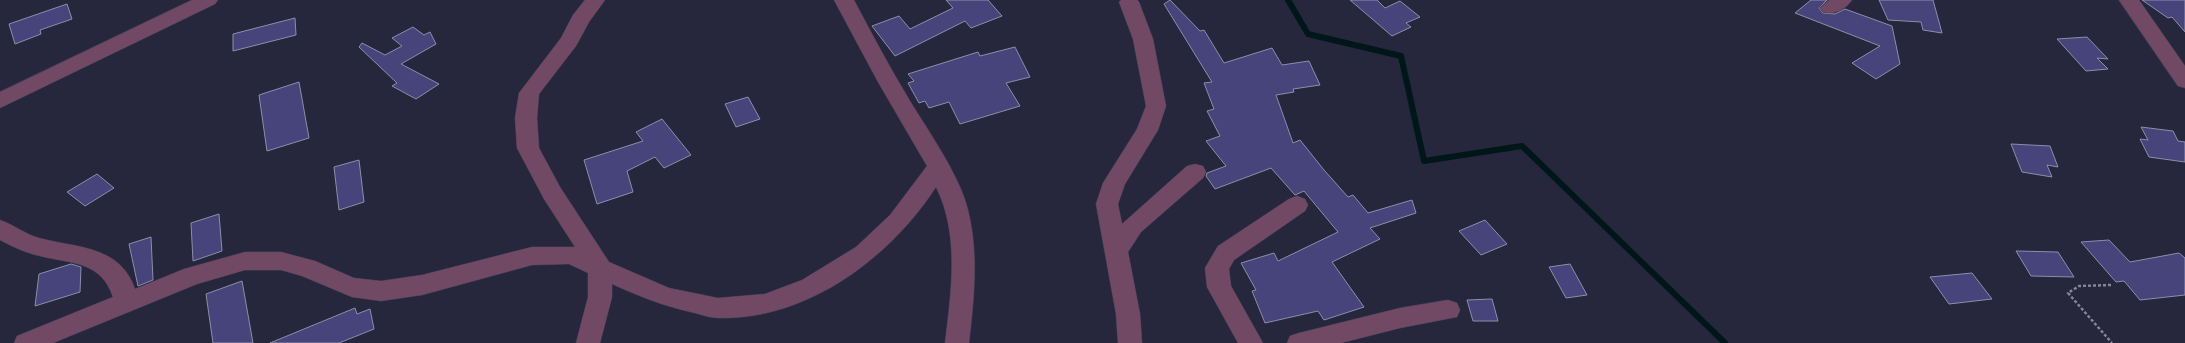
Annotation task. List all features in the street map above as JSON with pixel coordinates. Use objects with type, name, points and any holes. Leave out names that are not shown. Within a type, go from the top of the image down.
[{"type":"street","points":[[0,101],[208,0]]},
{"type":"street","points":[[588,343],[600,297],[600,267],[552,193],[528,148],[526,118],[529,93],[569,41],[580,20],[595,0]]},
{"type":"street","points":[[844,0],[888,82],[938,166],[943,181],[957,210],[964,258],[957,343]]},
{"type":"street","points":[[2129,0],[2185,81]]},
{"type":"street","points":[[1128,2],[1143,39],[1156,106],[1147,130],[1114,183],[1108,204],[1115,252],[1128,314],[1130,343]]},
{"type":"street","points":[[26,343],[192,276],[245,261],[281,261],[307,268],[352,287],[381,291],[422,285],[532,256],[571,255],[665,297],[718,308],[766,304],[810,287],[864,254],[898,221],[919,195],[938,166]]},
{"type":"street","points":[[1115,252],[1133,226],[1194,172]]},
{"type":"street","points":[[1251,343],[1219,286],[1217,268],[1226,253],[1296,206]]},
{"type":"street","points":[[0,229],[13,237],[38,247],[86,255],[98,261],[117,276],[124,288],[127,302]]},
{"type":"street","points":[[1299,343],[1400,318],[1448,310]]},
{"type":"path","points":[[2111,285],[2079,286],[2068,293],[2112,343]]},
{"type":"building","points":[[946,0],[988,0],[1002,16],[971,28],[965,21],[895,56],[872,26],[899,16],[910,29],[953,8]]},
{"type":"building","points":[[1170,0],[1200,31],[1204,30],[1224,63],[1272,48],[1282,65],[1309,61],[1320,85],[1293,89],[1294,92],[1276,95],[1293,143],[1300,140],[1348,197],[1353,195],[1368,213],[1412,200],[1416,213],[1370,228],[1380,239],[1332,262],[1364,307],[1324,320],[1318,311],[1265,323],[1252,291],[1256,290],[1241,263],[1274,253],[1278,261],[1338,232],[1304,191],[1295,195],[1271,168],[1215,189],[1206,176],[1207,173],[1226,166],[1206,141],[1220,136],[1207,111],[1214,109],[1204,83],[1212,82],[1164,4]]},
{"type":"building","points":[[1350,0],[1377,0],[1385,8],[1400,1],[1420,17],[1406,23],[1411,27],[1392,36]]},
{"type":"building","points":[[1811,0],[1827,0],[1819,8],[1823,13],[1835,14],[1845,9],[1892,26],[1900,64],[1876,79],[1852,63],[1880,46],[1795,13]]},
{"type":"building","points":[[1879,0],[1933,0],[1942,33],[1923,30],[1921,22],[1888,20]]},
{"type":"building","points":[[2142,0],[2185,0],[2185,32],[2172,17],[2168,18]]},
{"type":"building","points":[[67,4],[72,19],[40,30],[41,34],[15,44],[9,24]]},
{"type":"building","points":[[295,18],[296,35],[233,51],[233,34]]},
{"type":"building","points":[[413,27],[424,35],[430,32],[436,44],[401,64],[439,84],[416,99],[392,86],[397,83],[359,47],[362,43],[385,55],[402,46],[392,38]]},
{"type":"building","points":[[2087,37],[2108,59],[2097,58],[2108,69],[2086,71],[2057,39]]},
{"type":"building","points":[[1015,47],[1030,77],[1006,83],[1020,106],[960,124],[949,102],[929,108],[925,101],[919,103],[908,83],[914,81],[908,74],[978,52],[980,56]]},
{"type":"building","points":[[299,82],[309,138],[267,151],[259,95]]},
{"type":"building","points":[[748,97],[760,119],[736,127],[725,104]]},
{"type":"building","points":[[662,119],[691,155],[664,168],[655,157],[627,171],[633,192],[597,204],[584,160],[643,141],[636,132]]},
{"type":"building","points":[[2141,127],[2173,131],[2178,141],[2185,142],[2185,162],[2149,157],[2140,139],[2148,140]]},
{"type":"building","points":[[2011,144],[2050,146],[2058,167],[2047,165],[2052,177],[2022,172]]},
{"type":"building","points":[[359,160],[364,202],[339,210],[334,167]]},
{"type":"building","points":[[97,174],[114,188],[85,206],[67,192]]},
{"type":"building","points":[[219,214],[222,251],[193,261],[191,223]]},
{"type":"building","points":[[1485,220],[1507,244],[1481,255],[1459,231]]},
{"type":"building","points":[[151,237],[153,280],[138,286],[129,244]]},
{"type":"building","points":[[2109,240],[2130,262],[2179,253],[2185,258],[2185,295],[2140,300],[2124,281],[2116,282],[2081,242]]},
{"type":"building","points":[[2016,251],[2058,252],[2074,277],[2031,276]]},
{"type":"building","points":[[71,264],[81,267],[80,292],[35,306],[39,274]]},
{"type":"building","points":[[1570,264],[1587,295],[1566,298],[1549,267]]},
{"type":"building","points":[[1972,273],[1992,299],[1949,304],[1930,277]]},
{"type":"building","points":[[242,281],[253,343],[213,343],[206,294]]},
{"type":"building","points":[[1492,299],[1498,321],[1473,321],[1467,300]]},
{"type":"building","points":[[355,308],[357,314],[370,309],[374,329],[339,343],[270,343]]},
{"type":"waterway","points":[[1288,0],[1308,34],[1401,56],[1424,161],[1522,146],[1725,343]]}]
